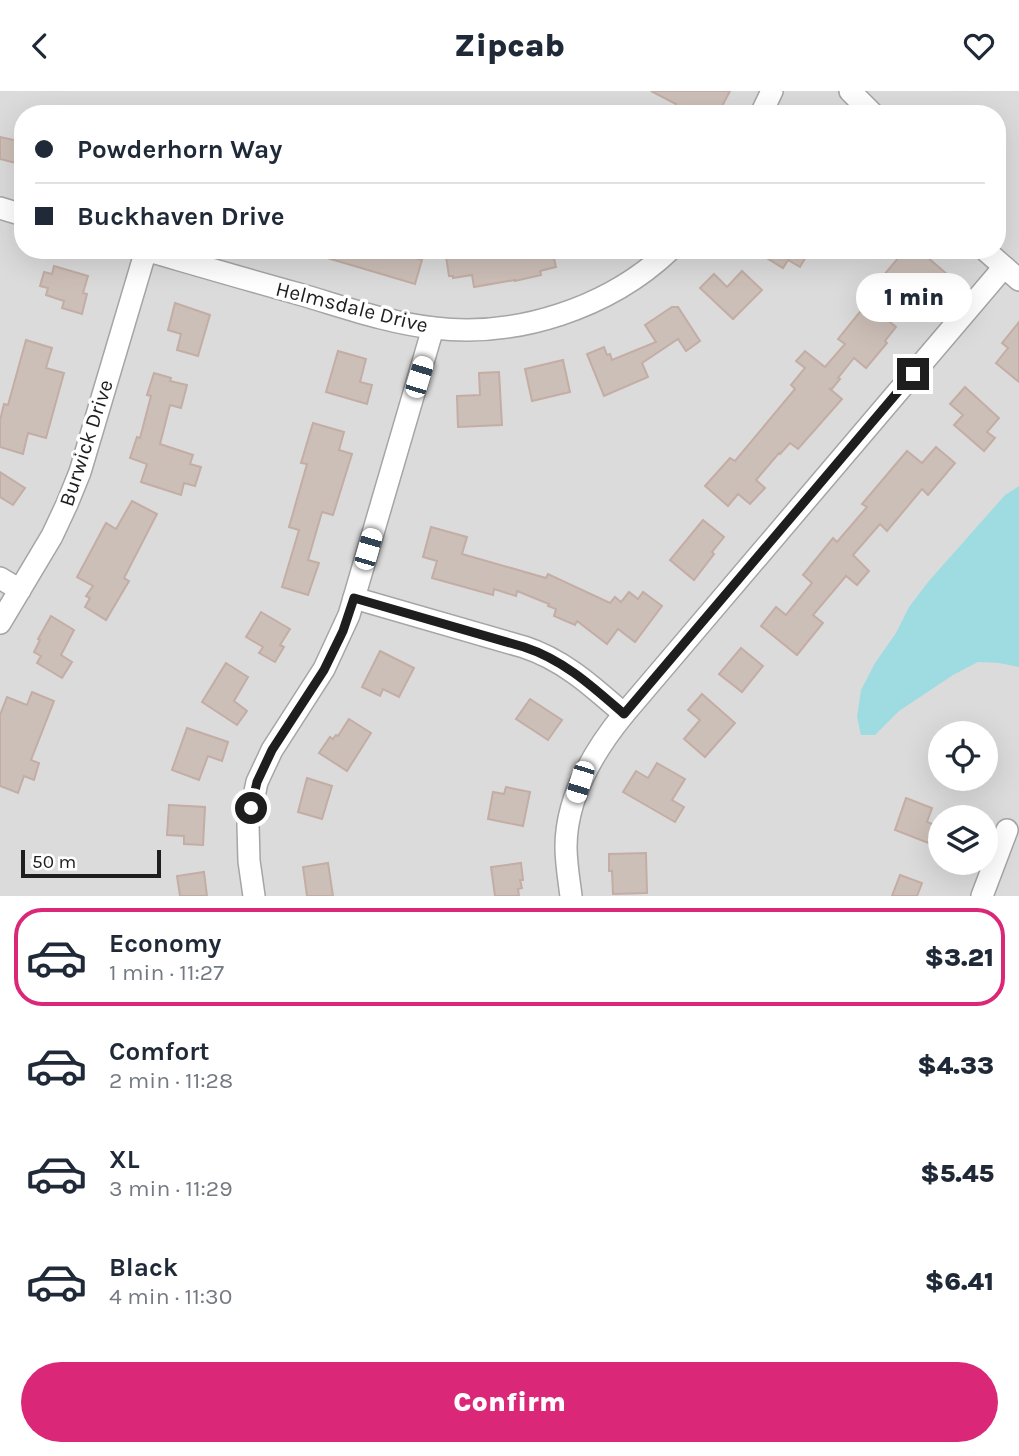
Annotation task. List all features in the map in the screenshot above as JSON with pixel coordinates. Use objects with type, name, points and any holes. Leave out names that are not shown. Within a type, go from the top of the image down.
[{"type":"street","points":[[850,91],[864,105]]},
{"type":"street","name":"Burwick Drive","points":[[0,623],[52,535],[80,472],[143,259]]},
{"type":"street","name":"Helmsdale Drive","points":[[177,259],[385,319],[459,330],[527,323],[564,313],[629,282],[661,259]]},
{"type":"street","points":[[571,896],[566,846],[572,805],[595,752],[624,714],[1011,274],[995,259]]},
{"type":"street","points":[[254,896],[248,825],[257,782],[272,750],[324,670],[343,631],[433,328]]},
{"type":"street","points":[[0,578],[20,590]]},
{"type":"street","points":[[354,598],[544,654],[580,676],[624,714]]},
{"type":"street","points":[[982,896],[1007,830]]},
{"type":"shaded area","points":[[0,91],[1019,91],[1019,896],[0,896]]},
{"type":"water","points":[[1019,486],[1019,667],[978,662],[953,675],[899,711],[875,735],[861,735],[857,717],[861,690],[909,607],[1005,495]]},
{"type":"building","points":[[651,91],[730,91],[723,105],[676,104]]},
{"type":"building","points":[[0,137],[14,140],[14,162],[0,159]]},
{"type":"building","points":[[331,259],[419,259],[422,260],[415,284]]},
{"type":"building","points":[[446,259],[554,259],[556,267],[540,271],[541,275],[474,287],[472,275],[453,278],[449,276]]},
{"type":"building","points":[[768,259],[805,259],[800,267],[788,260],[783,268]]},
{"type":"building","points":[[897,259],[929,259],[948,275],[934,291],[920,279],[906,295],[883,276]]},
{"type":"building","points":[[54,266],[88,276],[83,293],[87,294],[82,314],[62,308],[64,301],[46,295],[48,288],[40,286],[44,272],[52,274]]},
{"type":"building","points":[[742,271],[762,290],[733,319],[700,288],[714,274],[727,287]]},
{"type":"building","points":[[175,303],[210,315],[198,356],[177,350],[181,334],[168,330]]},
{"type":"building","points":[[672,307],[678,307],[700,341],[686,351],[678,339],[642,363],[648,377],[604,396],[587,354],[604,347],[612,360],[656,342],[645,325]]},
{"type":"building","points":[[864,307],[877,317],[880,314],[896,327],[885,341],[887,343],[866,368],[854,358],[831,390],[842,399],[798,449],[790,443],[779,453],[756,480],[765,488],[750,504],[738,494],[728,506],[705,486],[730,458],[735,461],[795,389],[791,385],[805,368],[796,361],[805,351],[825,367],[845,344],[838,339]]},
{"type":"building","points":[[1019,322],[1019,382],[996,363],[1008,348],[1002,343]]},
{"type":"building","points":[[26,340],[52,348],[46,368],[64,373],[46,438],[28,433],[23,454],[0,447],[0,420],[4,404],[8,405]]},
{"type":"building","points":[[338,351],[366,359],[360,382],[372,385],[367,404],[326,392]]},
{"type":"building","points":[[563,360],[570,392],[532,401],[525,369]]},
{"type":"building","points":[[499,372],[502,425],[458,427],[457,396],[480,395],[479,373]]},
{"type":"building","points":[[154,373],[187,385],[181,408],[170,405],[160,444],[193,455],[190,464],[201,467],[195,486],[184,483],[181,495],[141,482],[147,464],[130,458],[137,437],[140,438],[151,396],[147,395]]},
{"type":"building","points":[[965,387],[999,418],[987,432],[995,438],[984,451],[954,425],[963,415],[950,404]]},
{"type":"building","points":[[313,423],[344,432],[339,450],[352,454],[333,515],[322,512],[308,560],[319,563],[308,595],[282,587],[299,530],[289,527],[307,464],[301,463]]},
{"type":"building","points":[[936,447],[955,463],[928,495],[922,489],[887,531],[880,524],[853,555],[869,571],[857,585],[846,576],[813,615],[823,623],[797,655],[761,626],[776,607],[786,615],[812,583],[803,575],[833,538],[837,542],[867,507],[862,504],[907,451],[922,463]]},
{"type":"building","points":[[0,472],[25,488],[13,505],[0,497]]},
{"type":"building","points":[[132,501],[157,514],[124,578],[129,581],[106,620],[85,607],[90,598],[86,596],[93,586],[77,577],[106,523],[116,529]]},
{"type":"building","points":[[703,520],[724,537],[694,580],[670,560]]},
{"type":"building","points":[[431,527],[467,537],[462,554],[546,578],[548,574],[610,603],[615,597],[621,602],[629,592],[638,599],[643,592],[662,606],[635,642],[618,629],[607,644],[577,621],[575,625],[554,616],[556,609],[548,606],[549,604],[517,591],[516,596],[494,589],[493,595],[432,578],[437,561],[423,557]]},
{"type":"building","points":[[261,612],[290,629],[280,645],[284,647],[275,662],[259,653],[263,647],[246,637]]},
{"type":"building","points":[[51,616],[74,630],[61,655],[72,662],[62,678],[37,663],[41,656],[34,652]]},
{"type":"building","points":[[741,648],[763,666],[742,692],[719,674]]},
{"type":"building","points":[[380,651],[414,668],[399,697],[383,689],[380,696],[362,687]]},
{"type":"building","points":[[226,663],[248,677],[234,701],[247,711],[237,725],[202,702]]},
{"type":"building","points":[[32,692],[54,701],[31,760],[39,763],[34,780],[24,776],[18,793],[0,786],[0,715],[7,697],[27,705]]},
{"type":"building","points":[[702,694],[735,723],[705,757],[684,739],[700,720],[688,710]]},
{"type":"building","points":[[530,699],[562,720],[548,740],[516,719]]},
{"type":"building","points":[[349,719],[371,733],[347,771],[319,753],[330,737],[333,739],[338,736]]},
{"type":"building","points":[[187,728],[228,742],[222,761],[208,756],[199,780],[172,770]]},
{"type":"building","points":[[657,763],[685,779],[672,800],[684,807],[675,822],[623,792],[636,771],[648,778]]},
{"type":"building","points":[[307,778],[332,786],[322,819],[298,812]]},
{"type":"building","points":[[506,787],[530,792],[523,826],[488,819],[493,792],[504,794]]},
{"type":"building","points":[[906,798],[928,806],[928,843],[895,830]]},
{"type":"building","points":[[169,805],[205,807],[203,845],[184,844],[184,836],[167,835]]},
{"type":"building","points":[[646,853],[647,893],[613,894],[609,854]]},
{"type":"building","points":[[328,863],[333,896],[307,896],[303,867]]},
{"type":"building","points":[[521,863],[523,880],[520,880],[522,888],[518,889],[519,896],[495,896],[491,867]]},
{"type":"building","points":[[204,872],[207,896],[180,896],[177,876]]},
{"type":"building","points":[[900,875],[922,883],[917,896],[892,896]]},
{"type":"route","points":[[251,808],[257,782],[272,750],[324,670],[343,631],[354,598],[544,654],[580,676],[624,714],[913,374]]}]
